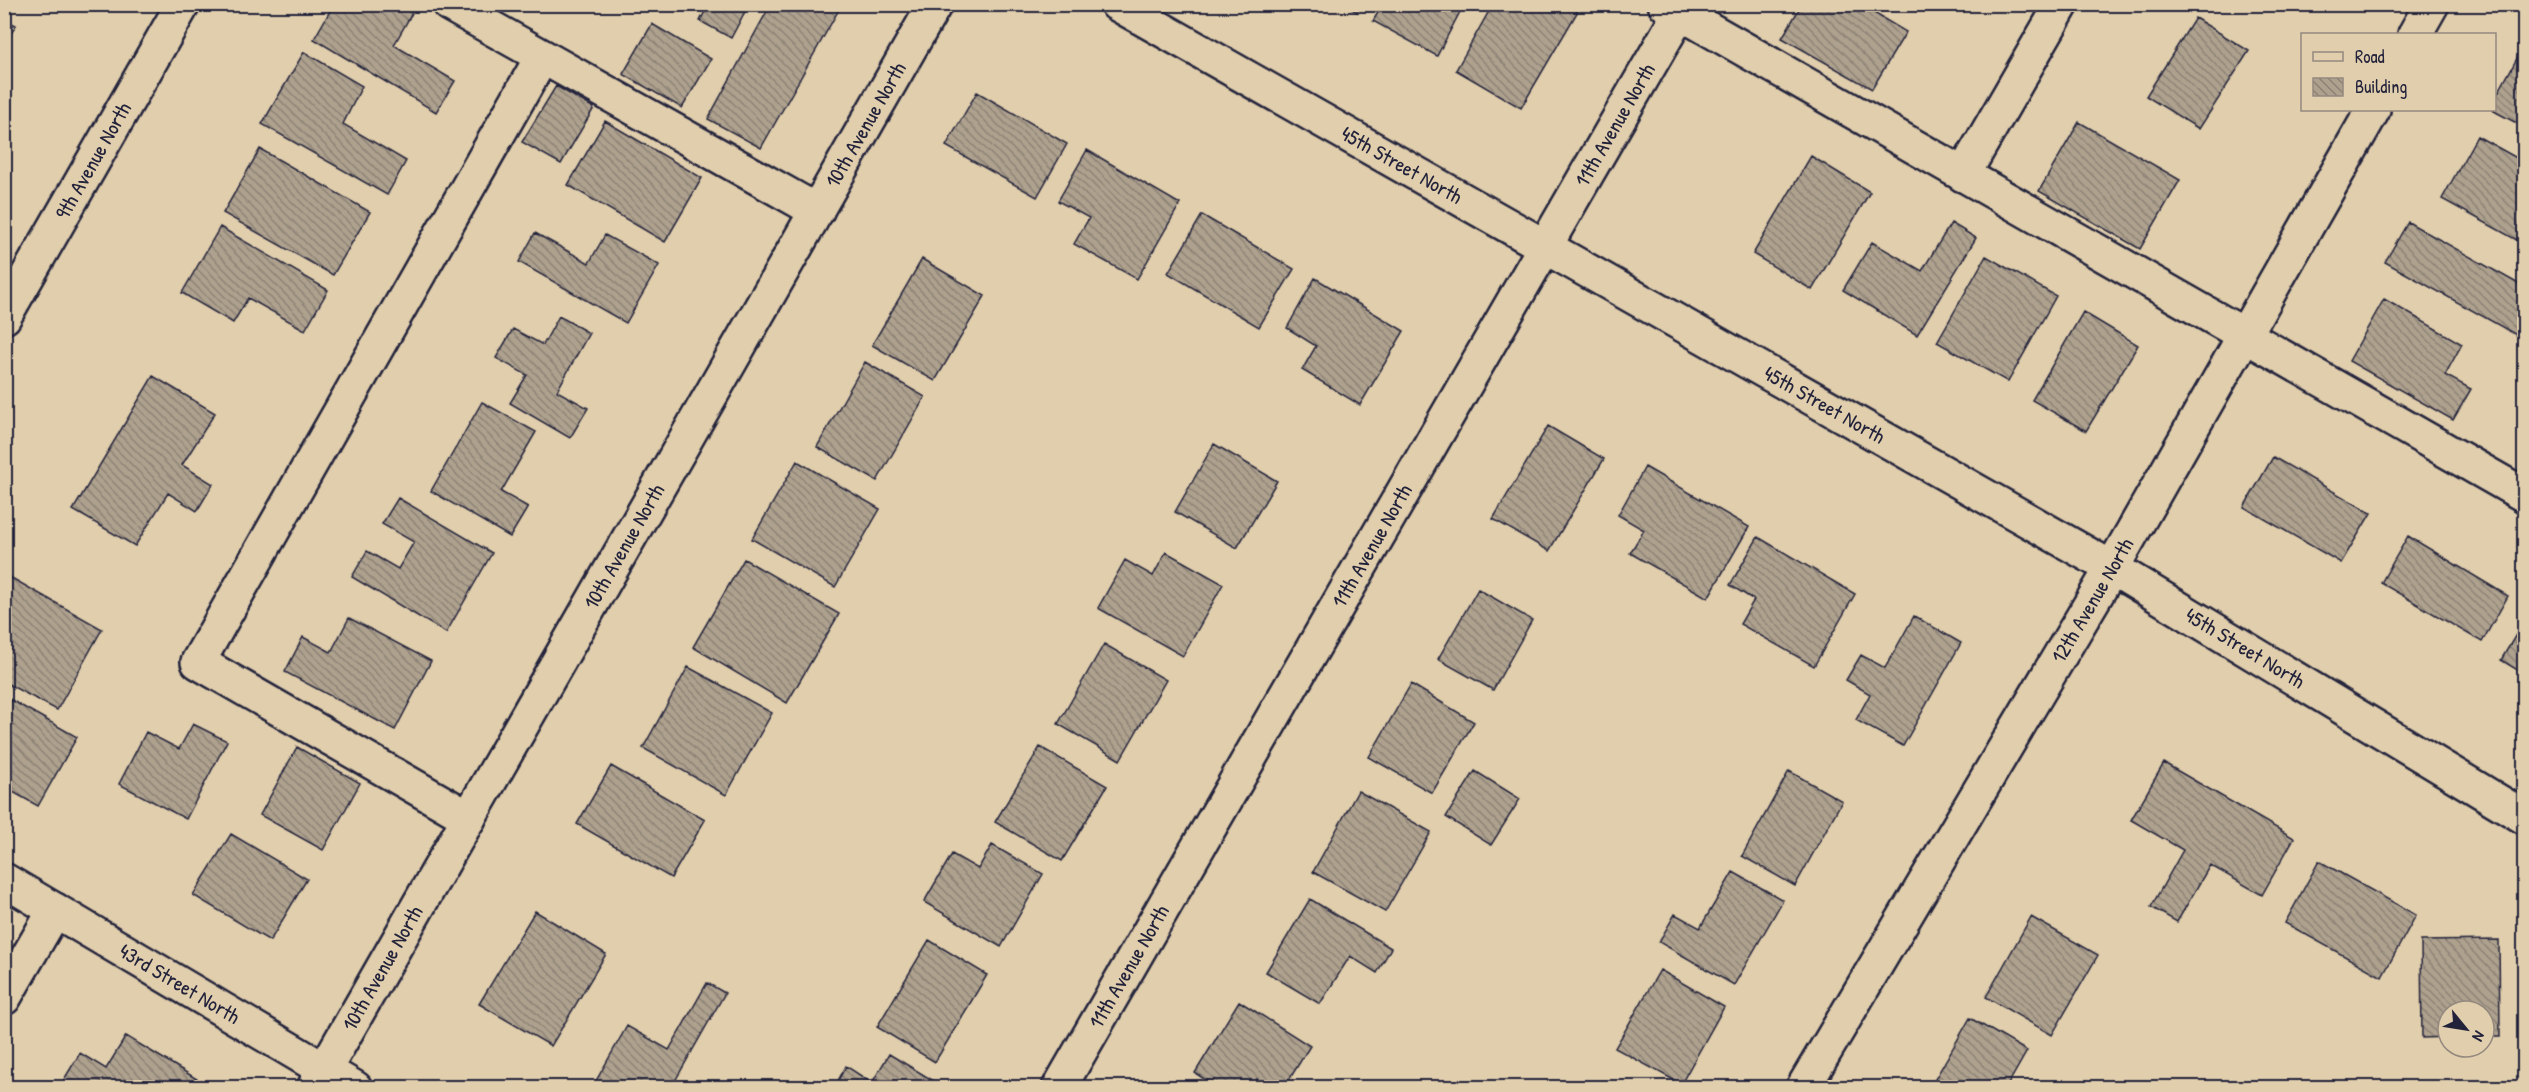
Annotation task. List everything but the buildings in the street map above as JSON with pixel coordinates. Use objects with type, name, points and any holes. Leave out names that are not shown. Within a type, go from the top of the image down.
[{"type":"street","name":"9th Avenue North","points":[[4,317],[183,4]]},
{"type":"street","points":[[449,4],[817,211]]},
{"type":"street","name":"10th Avenue North","points":[[319,1079],[935,4]]},
{"type":"street","name":"45th Street North","points":[[1117,4],[2112,568],[2524,817]]},
{"type":"street","points":[[1963,175],[2062,4]]},
{"type":"street","points":[[2416,33],[2432,4]]},
{"type":"street","points":[[1677,7],[1963,175],[2524,493]]},
{"type":"street","name":"11th Avenue North","points":[[1059,1088],[1546,248],[1677,7]]},
{"type":"street","points":[[468,818],[198,662],[542,57]]},
{"type":"street","name":"12th Avenue North","points":[[1803,1088],[2112,568],[2372,111]]},
{"type":"street","name":"43rd Street North","points":[[4,880],[55,910],[319,1079],[356,1088]]},
{"type":"street","points":[[4,998],[55,910]]}]
